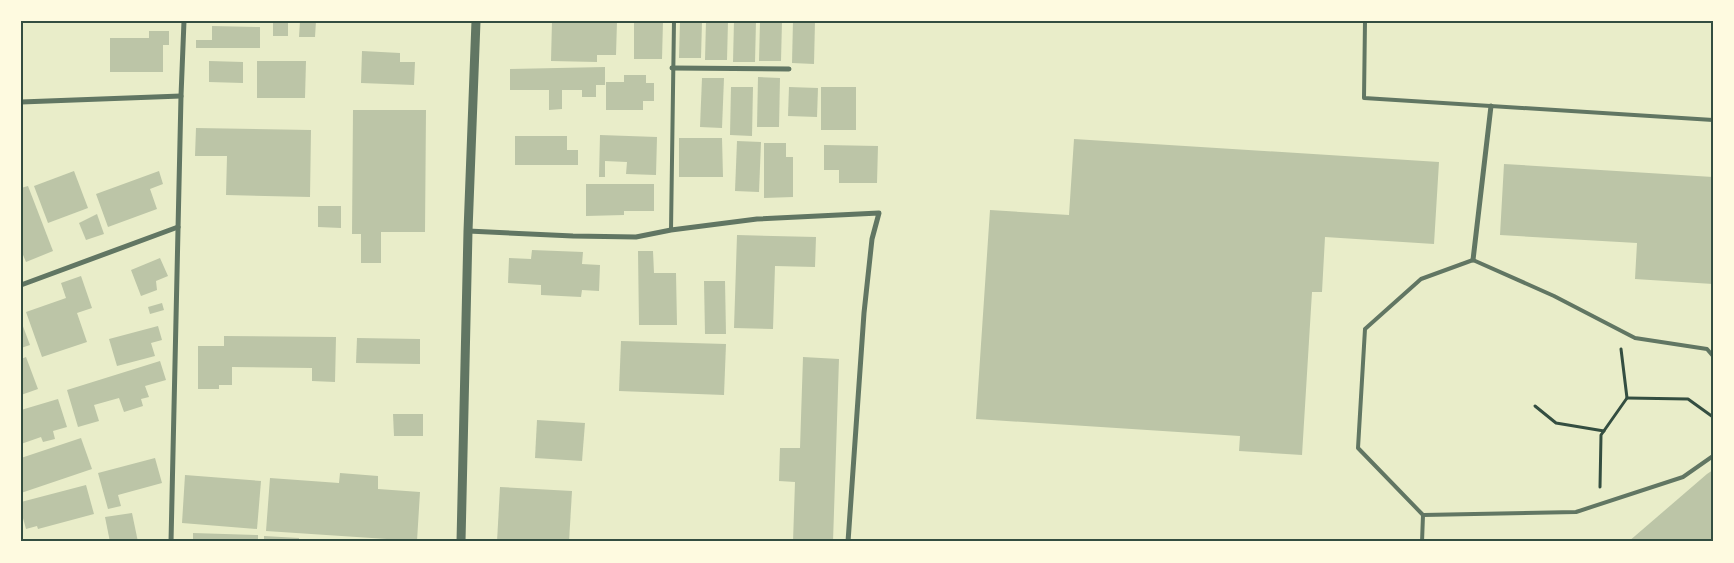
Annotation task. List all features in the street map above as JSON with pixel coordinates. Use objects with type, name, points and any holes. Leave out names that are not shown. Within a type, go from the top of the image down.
[{"type":"street","points":[[171,542],[184,21]]},
{"type":"street","points":[[462,542],[468,231],[476,21]]},
{"type":"street","points":[[672,68],[789,70]]},
{"type":"street","points":[[21,102],[181,96]]},
{"type":"street","points":[[1472,260],[1491,106]]},
{"type":"street","points":[[468,231],[636,237],[672,230],[757,219],[878,213],[872,239],[864,313],[848,542]]},
{"type":"street","points":[[21,285],[178,227]]},
{"type":"lane","points":[[672,230],[672,68],[674,21]]},
{"type":"lane","points":[[1365,21],[1364,98],[1713,120]]},
{"type":"lane","points":[[1422,542],[1423,515],[1358,448],[1365,329],[1421,279],[1472,260],[1554,296],[1635,338],[1707,349],[1713,356]]},
{"type":"lane","points":[[1423,515],[1576,512],[1682,477],[1713,456]]},
{"type":"path","points":[[1600,505],[1601,435],[1627,398],[1619,329]]},
{"type":"path","points":[[1627,398],[1688,399],[1713,417]]},
{"type":"path","points":[[1535,406],[1556,423],[1604,431]]},
{"type":"building","points":[[273,21],[288,21],[288,36],[273,36]]},
{"type":"building","points":[[300,21],[316,21],[315,37],[299,37]]},
{"type":"building","points":[[552,21],[617,21],[616,55],[597,55],[597,62],[551,61]]},
{"type":"building","points":[[634,21],[663,21],[662,59],[634,59]]},
{"type":"building","points":[[680,21],[702,21],[701,58],[679,58]]},
{"type":"building","points":[[706,21],[728,21],[727,60],[705,60]]},
{"type":"building","points":[[734,21],[756,21],[755,62],[733,62]]},
{"type":"building","points":[[760,21],[782,21],[781,61],[759,61]]},
{"type":"building","points":[[793,21],[815,21],[814,64],[792,63]]},
{"type":"building","points":[[212,26],[260,27],[260,48],[196,48],[196,40],[212,40]]},
{"type":"building","points":[[149,31],[169,31],[169,45],[163,45],[163,72],[110,72],[110,38],[149,38]]},
{"type":"building","points":[[362,51],[400,53],[400,62],[415,62],[414,85],[361,83]]},
{"type":"building","points":[[209,61],[243,62],[243,83],[209,82]]},
{"type":"building","points":[[257,61],[306,61],[305,98],[257,98]]},
{"type":"building","points":[[605,67],[605,85],[596,85],[596,97],[582,97],[582,90],[562,90],[562,109],[549,110],[549,90],[510,90],[510,69]]},
{"type":"building","points":[[624,75],[646,75],[646,83],[654,83],[654,101],[643,101],[643,110],[606,110],[606,82],[624,82]]},
{"type":"building","points":[[758,77],[780,78],[779,127],[757,127]]},
{"type":"building","points":[[702,78],[724,78],[722,128],[700,127]]},
{"type":"building","points":[[731,87],[753,87],[752,136],[730,135]]},
{"type":"building","points":[[789,87],[818,88],[817,117],[788,116]]},
{"type":"building","points":[[821,87],[856,87],[856,130],[821,130]]},
{"type":"building","points":[[353,110],[426,110],[425,232],[381,232],[381,263],[361,263],[361,234],[352,234]]},
{"type":"building","points":[[196,128],[311,130],[310,197],[226,195],[227,156],[195,156]]},
{"type":"building","points":[[600,135],[657,137],[656,175],[626,174],[627,162],[605,161],[605,177],[599,177]]},
{"type":"building","points":[[515,136],[567,136],[567,150],[578,150],[578,165],[515,165]]},
{"type":"building","points":[[679,138],[722,138],[723,177],[679,177]]},
{"type":"building","points":[[1074,139],[1439,162],[1434,244],[1325,237],[1322,292],[1312,292],[1302,455],[1239,451],[1240,436],[976,419],[990,210],[1069,215]]},
{"type":"building","points":[[737,141],[761,142],[759,192],[735,191]]},
{"type":"building","points":[[764,143],[786,143],[786,157],[793,157],[793,197],[764,198]]},
{"type":"building","points":[[824,145],[878,146],[877,183],[839,183],[839,170],[824,170]]},
{"type":"building","points":[[1504,164],[1713,177],[1713,284],[1635,279],[1637,243],[1500,235]]},
{"type":"building","points":[[74,171],[88,208],[48,223],[34,186]]},
{"type":"building","points":[[159,171],[163,184],[150,189],[157,209],[108,227],[96,194]]},
{"type":"building","points":[[586,184],[654,184],[654,211],[624,211],[624,215],[586,216]]},
{"type":"building","points":[[28,186],[53,251],[26,262],[21,250],[21,188]]},
{"type":"building","points":[[318,206],[341,206],[341,228],[318,227]]},
{"type":"building","points":[[97,214],[104,234],[86,240],[79,223]]},
{"type":"building","points":[[737,235],[816,237],[815,267],[775,266],[773,329],[734,328]]},
{"type":"building","points":[[532,250],[583,252],[582,264],[600,265],[599,291],[582,290],[581,297],[541,295],[541,285],[508,283],[509,258],[531,259]]},
{"type":"building","points":[[638,251],[653,251],[654,273],[676,273],[677,325],[639,325]]},
{"type":"building","points":[[160,258],[168,276],[156,281],[157,290],[141,296],[131,270]]},
{"type":"building","points":[[81,276],[92,308],[77,313],[87,342],[42,357],[26,312],[66,298],[61,283]]},
{"type":"building","points":[[704,281],[725,281],[726,334],[705,334]]},
{"type":"building","points":[[162,303],[164,310],[150,314],[148,307]]},
{"type":"building","points":[[21,321],[30,345],[21,348]]},
{"type":"building","points":[[158,326],[162,340],[151,343],[155,356],[117,366],[109,339]]},
{"type":"building","points":[[224,336],[336,337],[335,382],[312,381],[312,368],[232,367],[232,385],[219,385],[219,389],[198,389],[198,346],[224,346]]},
{"type":"building","points":[[357,338],[420,339],[420,364],[356,363]]},
{"type":"building","points":[[621,341],[726,344],[724,395],[619,391]]},
{"type":"building","points":[[26,357],[38,389],[21,395],[21,359]]},
{"type":"building","points":[[803,357],[839,359],[833,542],[793,542],[795,482],[779,481],[780,448],[800,448]]},
{"type":"building","points":[[160,361],[166,380],[145,386],[149,397],[141,399],[143,406],[124,412],[119,398],[94,405],[99,421],[78,427],[67,390]]},
{"type":"building","points":[[58,399],[67,427],[53,431],[55,439],[43,442],[41,437],[21,444],[21,410]]},
{"type":"building","points":[[393,414],[423,414],[423,436],[394,436]]},
{"type":"building","points":[[537,420],[585,423],[582,461],[535,458]]},
{"type":"building","points":[[81,438],[92,469],[21,493],[21,458]]},
{"type":"building","points":[[155,458],[162,483],[118,495],[121,506],[108,509],[98,473]]},
{"type":"building","points":[[1713,470],[1713,542],[1628,542],[1707,474]]},
{"type":"building","points":[[340,473],[378,476],[378,489],[420,492],[417,541],[266,531],[270,478],[339,483]]},
{"type":"building","points":[[185,475],[261,481],[257,529],[182,523]]},
{"type":"building","points":[[86,485],[94,514],[38,529],[37,526],[26,529],[21,511],[21,502]]},
{"type":"building","points":[[500,487],[572,491],[569,542],[497,542]]},
{"type":"building","points":[[132,513],[138,542],[110,542],[105,517]]},
{"type":"building","points":[[193,533],[258,535],[258,542],[193,542]]},
{"type":"building","points":[[264,536],[299,538],[299,542],[264,542]]}]
